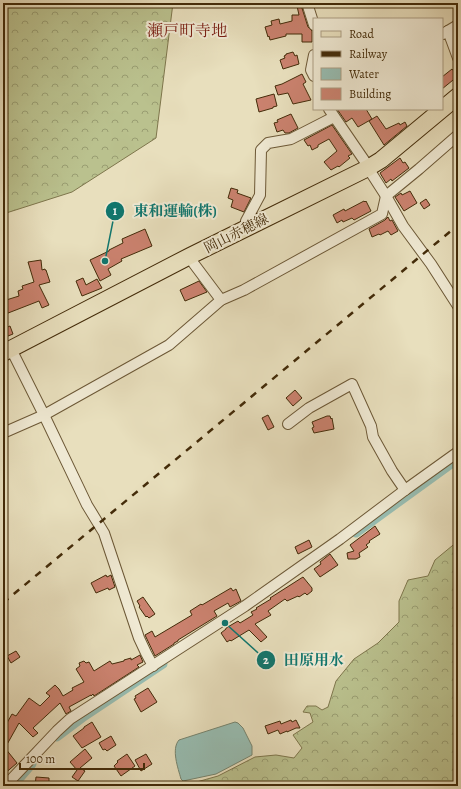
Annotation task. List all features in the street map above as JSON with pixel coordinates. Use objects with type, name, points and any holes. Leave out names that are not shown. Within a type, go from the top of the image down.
[{"type":"main road","name":"岡山赤穂線","points":[[443,108],[458,96]]},
{"type":"main road","name":"岡山赤穂線","points":[[7,351],[190,256],[368,168],[387,155],[441,110]]},
{"type":"street","points":[[308,3],[313,21]]},
{"type":"street","points":[[458,25],[445,33],[458,58]]},
{"type":"street","points":[[313,60],[311,70],[313,74]]},
{"type":"street","points":[[246,228],[246,221],[260,195],[261,150],[268,143],[291,139],[332,113],[366,164],[404,226],[458,306]]},
{"type":"street","points":[[3,433],[44,415],[169,345],[221,300],[244,290],[382,214],[386,196],[458,135]]},
{"type":"street","points":[[190,256],[194,264],[221,300]]},
{"type":"street","points":[[7,351],[44,415],[87,505],[104,533],[139,638],[154,666]]},
{"type":"street","points":[[288,424],[309,408],[352,384],[371,426],[373,437],[392,471],[405,490]]},
{"type":"street","points":[[5,786],[57,731],[70,720],[245,606],[340,539],[458,452]]},
{"type":"green space","points":[[3,3],[173,3],[156,138],[72,192],[3,214]]},
{"type":"green space","points":[[458,541],[458,786],[191,786],[193,783],[218,776],[255,757],[276,755],[294,758],[302,748],[293,735],[313,722],[310,713],[303,712],[307,706],[316,706],[322,710],[328,707],[336,681],[354,659],[378,643],[399,622],[399,601],[408,580],[428,576],[435,560]]},
{"type":"water","points":[[235,722],[243,728],[252,746],[252,755],[216,774],[183,781],[178,770],[175,753],[179,740]]},
{"type":"building","points":[[301,5],[308,27],[312,31],[312,42],[302,42],[302,34],[286,34],[286,36],[270,40],[265,27],[272,25],[271,21],[279,19],[280,24],[292,21],[292,15],[299,15],[297,6]]},
{"type":"building","points":[[293,52],[295,56],[297,55],[299,64],[283,69],[280,60],[285,58],[284,56],[286,54]]},
{"type":"building","points":[[452,69],[458,76],[443,88],[443,76]]},
{"type":"building","points":[[302,74],[306,82],[303,84],[311,100],[293,104],[288,93],[278,95],[275,86]]},
{"type":"building","points":[[274,94],[277,106],[259,112],[256,99]]},
{"type":"building","points":[[338,110],[367,110],[372,119],[358,127],[352,118],[346,122]]},
{"type":"building","points":[[291,114],[298,128],[289,133],[285,133],[283,130],[277,132],[274,123],[278,122],[277,120]]},
{"type":"building","points":[[377,116],[386,129],[405,122],[407,126],[384,145],[369,121]]},
{"type":"building","points":[[332,125],[352,154],[348,156],[350,158],[339,167],[338,166],[331,170],[324,162],[337,151],[329,139],[312,150],[310,145],[308,146],[304,140]]},
{"type":"building","points":[[400,158],[409,168],[392,181],[391,179],[386,183],[380,173]]},
{"type":"building","points":[[231,188],[238,190],[237,193],[251,198],[244,212],[231,207],[233,200],[228,198]]},
{"type":"building","points":[[410,191],[417,203],[404,211],[395,197],[401,193],[402,195]]},
{"type":"building","points":[[426,199],[430,205],[424,209],[420,203]]},
{"type":"building","points":[[366,201],[371,211],[354,220],[352,218],[343,222],[342,220],[337,223],[333,215],[344,209],[345,211]]},
{"type":"building","points":[[388,217],[390,221],[392,220],[398,231],[391,235],[388,231],[372,237],[369,229]]},
{"type":"building","points":[[145,229],[152,246],[121,259],[122,261],[108,269],[111,275],[100,281],[90,260],[123,243],[122,239]]},
{"type":"building","points":[[41,260],[42,270],[46,270],[50,282],[39,285],[49,305],[42,308],[39,301],[3,315],[3,301],[19,296],[18,291],[23,289],[22,286],[34,282],[28,262]]},
{"type":"building","points":[[83,278],[86,285],[97,279],[102,288],[82,296],[76,281]]},
{"type":"building","points":[[199,281],[207,292],[185,301],[180,290]]},
{"type":"building","points":[[10,326],[13,334],[3,338],[3,329]]},
{"type":"building","points":[[295,390],[302,398],[293,406],[286,398]]},
{"type":"building","points":[[268,415],[274,427],[268,430],[262,418]]},
{"type":"building","points":[[330,416],[331,419],[332,418],[334,429],[314,433],[312,422]]},
{"type":"building","points":[[375,526],[380,534],[369,541],[370,542],[366,545],[368,547],[359,553],[360,557],[356,559],[348,559],[347,553],[354,551],[350,545]]},
{"type":"building","points":[[309,540],[312,547],[298,554],[295,547]]},
{"type":"building","points":[[330,554],[338,565],[320,577],[314,569]]},
{"type":"building","points":[[106,575],[107,577],[111,575],[115,587],[96,593],[91,583]]},
{"type":"building","points":[[303,577],[312,588],[312,591],[307,595],[305,593],[299,597],[298,596],[287,601],[285,599],[268,611],[271,615],[255,624],[267,637],[261,642],[249,630],[227,642],[221,633],[226,628],[238,621],[240,623],[253,615],[251,612],[257,609],[256,608]]},
{"type":"building","points":[[231,588],[233,591],[236,589],[241,601],[230,607],[228,603],[214,611],[217,616],[155,656],[145,635],[152,631],[155,637],[192,615],[190,611]]},
{"type":"building","points":[[143,597],[155,614],[149,618],[147,616],[146,617],[137,601]]},
{"type":"building","points":[[16,651],[20,657],[11,663],[7,656]]},
{"type":"building","points":[[140,655],[143,662],[137,665],[139,667],[94,696],[93,694],[69,707],[71,711],[66,714],[60,703],[33,728],[38,733],[33,737],[19,723],[5,748],[17,763],[3,775],[3,730],[12,714],[16,716],[29,698],[40,706],[50,696],[46,693],[55,685],[63,696],[73,690],[72,688],[84,682],[76,669],[80,666],[79,663],[84,661],[86,663],[89,662],[94,671],[110,661],[112,664],[131,658],[131,660]]},
{"type":"building","points":[[148,688],[157,702],[141,712],[134,699],[136,698],[135,696]]},
{"type":"building","points":[[291,720],[292,722],[296,720],[300,728],[280,734],[278,730],[268,734],[265,726],[280,721],[281,724]]},
{"type":"building","points":[[92,722],[101,737],[82,748],[73,736]]},
{"type":"building","points":[[111,736],[116,745],[107,751],[105,749],[103,750],[99,743]]},
{"type":"building","points":[[85,749],[92,758],[80,768],[85,771],[78,781],[72,777],[77,770],[70,762]]},
{"type":"building","points":[[127,754],[135,766],[121,776],[114,766],[118,762],[117,761]]},
{"type":"building","points":[[146,754],[152,764],[141,771],[135,760]]},
{"type":"building","points":[[36,777],[49,778],[49,786],[35,786]]},
{"type":"waterway","points":[[356,533],[458,459]]},
{"type":"waterway","points":[[57,737],[85,716],[163,664]]},
{"type":"waterway","points":[[13,786],[32,764]]},
{"type":"railway","points":[[3,603],[458,225]]},
{"type":"place","name":"東和運輸(株)","points":[[105,261]]},
{"type":"place","name":"田原用水","points":[[225,623]]},
{"type":"district","name":"瀬戸町寺地","points":[[187,30]]}]
